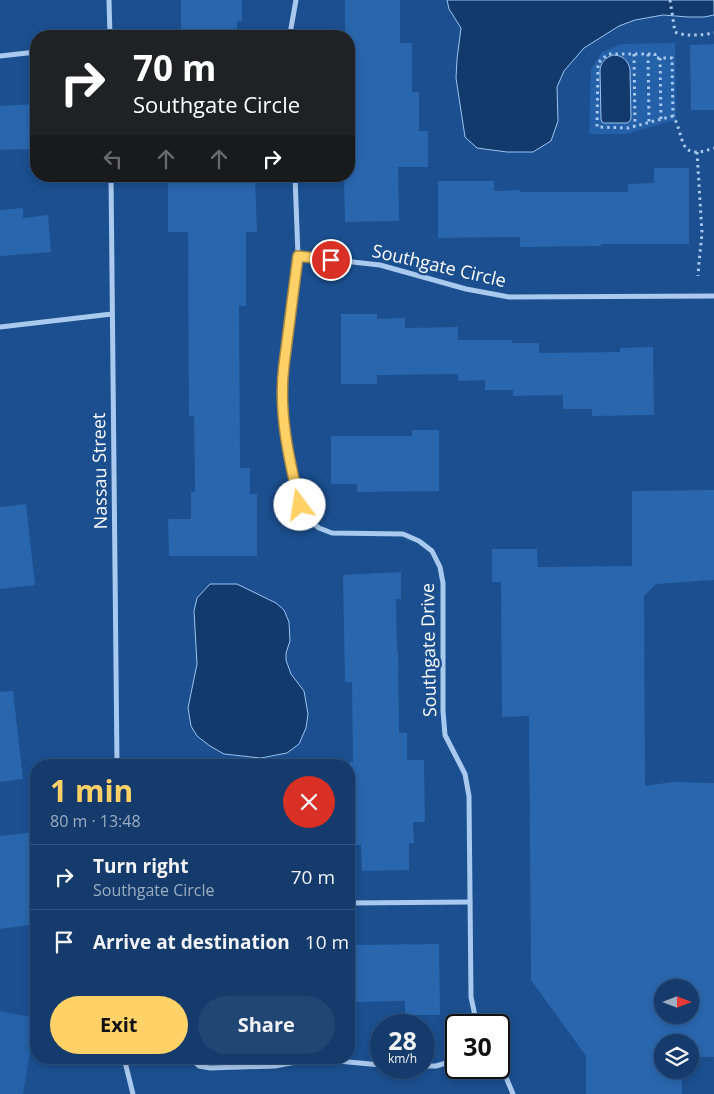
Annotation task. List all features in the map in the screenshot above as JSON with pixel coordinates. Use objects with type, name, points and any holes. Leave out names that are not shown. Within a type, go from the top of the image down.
[{"type":"street","points":[[109,0],[110,30]]},
{"type":"street","points":[[291,30],[296,0]]},
{"type":"street","points":[[0,56],[30,53]]},
{"type":"street","name":"Nassau Street","points":[[111,182],[117,759]]},
{"type":"street","points":[[295,182],[298,256]]},
{"type":"street","name":"Southgate Circle","points":[[298,256],[380,265],[466,289],[509,297],[714,296]]},
{"type":"street","name":"Southgate Drive","points":[[298,256],[282,383],[285,433],[300,505],[308,519],[319,528],[332,533],[403,534],[419,541],[432,551],[440,567],[443,583],[443,711],[445,735],[465,774],[469,796],[471,996],[475,1014]]},
{"type":"street","points":[[0,327],[112,314]]},
{"type":"street","points":[[355,902],[470,902]]},
{"type":"street","points":[[355,1063],[370,1064]]},
{"type":"street","points":[[126,1064],[133,1094]]},
{"type":"street","points":[[197,1064],[210,1068],[285,1064]]},
{"type":"street","points":[[507,1079],[513,1094]]},
{"type":"path","points":[[670,0],[675,32],[694,35],[714,33]]},
{"type":"path","points":[[674,116],[628,128],[597,127],[598,63],[608,54],[655,54],[655,58],[672,58],[674,116],[678,123],[680,137],[690,151],[707,151],[714,148]]},
{"type":"path","points":[[634,54],[635,126]]},
{"type":"path","points":[[648,54],[649,122]]},
{"type":"path","points":[[660,58],[661,119]]},
{"type":"path","points":[[697,152],[702,233],[698,276]]},
{"type":"shaded area","points":[[447,0],[714,0],[714,15],[688,17],[663,15],[635,20],[619,26],[584,48],[564,71],[557,87],[558,121],[551,141],[533,152],[507,152],[477,148],[465,137],[456,78],[461,28],[449,9]]},
{"type":"shaded area","points":[[675,43],[676,120],[626,134],[589,134],[591,69],[602,52],[622,44]]},
{"type":"shaded area","points":[[613,55],[624,59],[630,69],[631,118],[627,123],[604,123],[601,119],[600,70],[604,61]]},
{"type":"shaded area","points":[[210,584],[237,584],[276,603],[284,610],[289,622],[290,641],[286,660],[291,674],[304,691],[308,714],[306,728],[299,744],[287,753],[261,758],[224,754],[197,736],[191,726],[188,708],[197,664],[194,611],[197,598]]},
{"type":"shaded area","points":[[0,1011],[30,1017],[30,1053],[23,1094],[0,1094]]},
{"type":"building","points":[[181,0],[242,0],[242,21],[237,21],[237,30],[181,30]]},
{"type":"building","points":[[345,0],[400,0],[400,43],[412,43],[412,92],[419,92],[419,131],[428,131],[428,167],[398,167],[399,221],[345,222],[344,182],[355,182],[355,30],[345,30]]},
{"type":"building","points":[[714,44],[714,110],[691,110],[690,45]]},
{"type":"building","points":[[30,104],[30,149],[0,150],[0,106]]},
{"type":"building","points":[[654,168],[689,168],[689,244],[601,244],[601,246],[520,247],[520,237],[438,238],[438,181],[494,181],[494,191],[628,192],[628,184],[654,183]]},
{"type":"building","points":[[168,182],[255,182],[257,232],[246,232],[246,306],[239,306],[240,468],[250,468],[250,494],[257,494],[257,556],[169,556],[168,519],[191,519],[191,492],[195,492],[194,416],[189,416],[188,232],[168,232]]},
{"type":"building","points":[[23,208],[23,218],[48,215],[51,252],[0,256],[0,210]]},
{"type":"building","points":[[341,314],[377,314],[377,319],[405,318],[405,328],[458,327],[458,340],[512,340],[512,343],[539,343],[539,353],[620,352],[620,348],[653,347],[654,415],[592,416],[592,409],[563,409],[563,395],[513,396],[513,390],[485,390],[485,380],[458,381],[458,374],[377,375],[377,384],[341,384]]},
{"type":"building","points":[[412,430],[439,430],[439,491],[357,492],[357,484],[331,484],[331,436],[412,436]]},
{"type":"building","points":[[714,490],[714,580],[656,584],[644,596],[645,786],[673,782],[714,783],[714,1057],[699,1057],[699,1034],[654,1034],[654,1079],[682,1079],[682,1094],[586,1094],[586,1056],[531,980],[529,716],[502,717],[501,582],[492,582],[492,549],[537,549],[538,567],[632,566],[632,491]]},
{"type":"building","points":[[26,504],[35,585],[0,589],[0,507]]},
{"type":"building","points":[[401,572],[401,599],[396,599],[399,733],[407,733],[407,760],[424,760],[425,822],[413,822],[414,843],[409,843],[409,870],[362,871],[361,845],[355,845],[355,759],[353,759],[352,682],[345,682],[343,575]]},
{"type":"building","points":[[13,691],[23,779],[0,782],[0,692]]},
{"type":"building","points":[[30,833],[30,925],[0,929],[0,836]]},
{"type":"building","points":[[439,944],[440,1015],[405,1014],[405,1001],[355,1002],[355,945]]},
{"type":"route","points":[[300,505],[285,433],[282,383],[284,365],[298,256],[331,260]]}]
